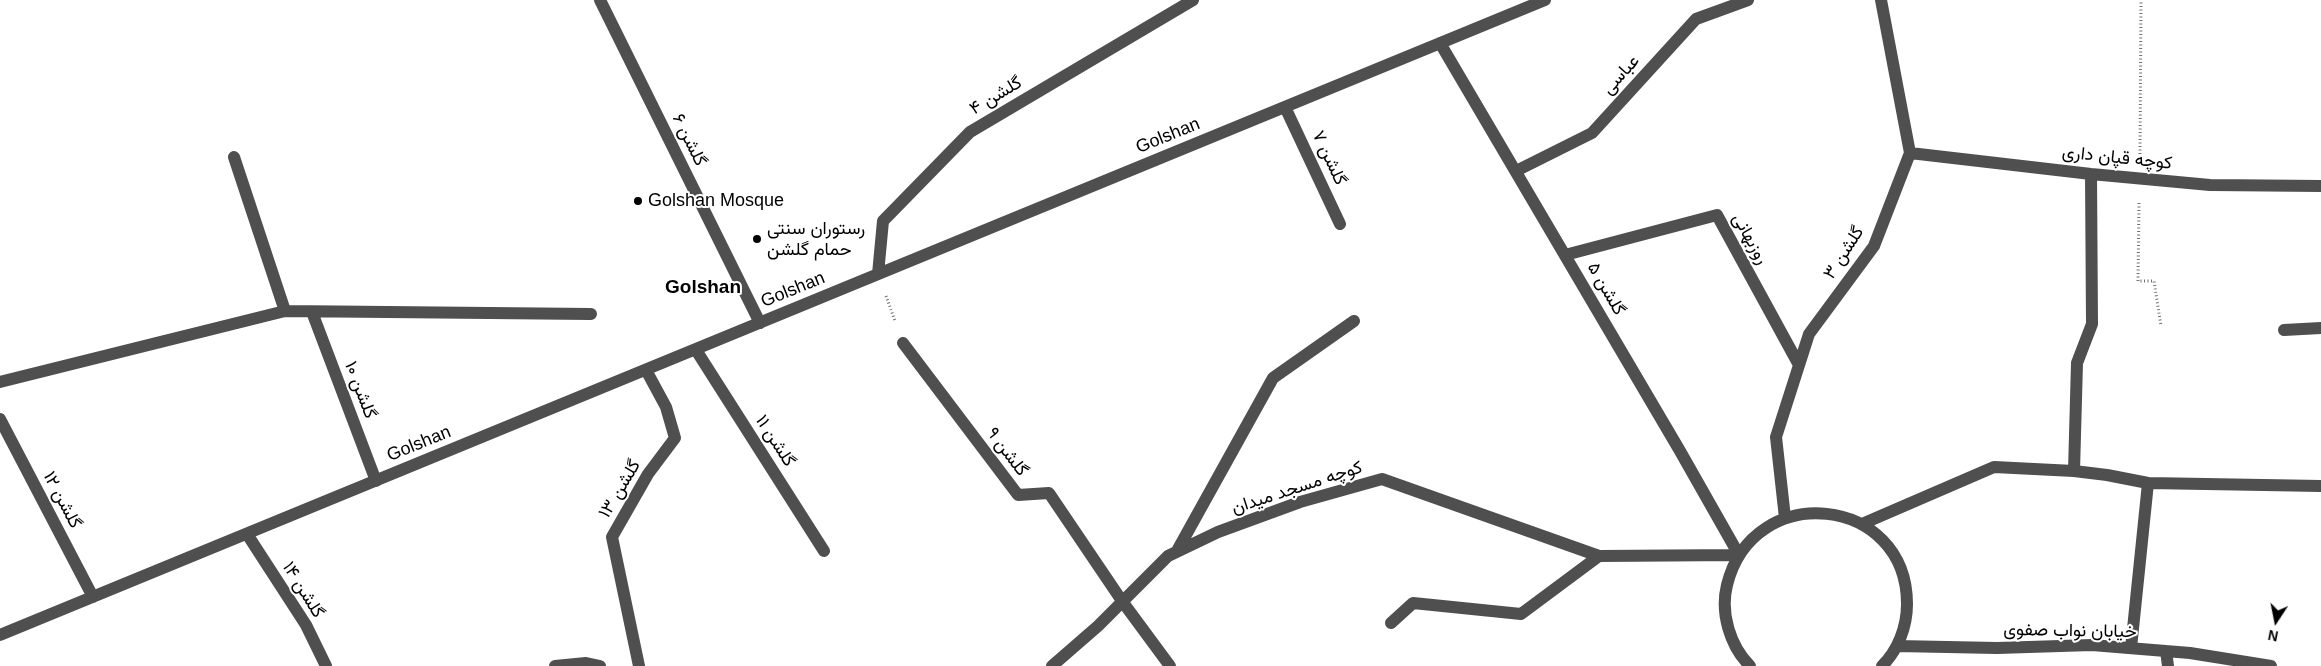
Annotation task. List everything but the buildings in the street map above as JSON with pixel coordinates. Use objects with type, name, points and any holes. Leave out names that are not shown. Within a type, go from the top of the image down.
[{"type":"street","name":"گلشن ۶","points":[[600,0],[760,323]]},
{"type":"street","name":"گلشن ۴","points":[[878,274],[883,221],[970,132],[1193,0]]},
{"type":"street","name":"Golshan","points":[[0,635],[1545,0]]},
{"type":"street","name":"عباسی","points":[[1516,171],[1592,134],[1696,19],[1748,0]]},
{"type":"street","points":[[1881,0],[1910,153]]},
{"type":"street","name":"گلشن ۵","points":[[1440,43],[1739,555]]},
{"type":"street","name":"گلشن ۷","points":[[1286,107],[1340,224]]},
{"type":"street","name":"کوچه قپان داری","points":[[1910,153],[2091,174],[2210,185],[2321,186]]},
{"type":"street","name":"گلشن ۳","points":[[1785,518],[1776,437],[1809,334],[1874,246],[1910,153]]},
{"type":"street","points":[[234,157],[285,311]]},
{"type":"street","points":[[2074,471],[2077,363],[2092,324],[2091,174]]},
{"type":"street","name":"روزبهانی","points":[[1565,255],[1717,215],[1799,365]]},
{"type":"street","points":[[0,382],[285,311],[591,314]]},
{"type":"street","name":"گلشن ۱۰","points":[[312,312],[376,481]]},
{"type":"street","points":[[1177,551],[1273,378],[1354,321]]},
{"type":"street","points":[[2284,330],[2321,328]]},
{"type":"street","name":"گلشن ۹","points":[[903,343],[1018,495],[1049,493],[1122,602],[1170,666]]},
{"type":"street","name":"گلشن ۱۱","points":[[696,350],[824,551]]},
{"type":"street","name":"گلشن ۱۳","points":[[639,666],[612,537],[648,474],[674,438],[666,407],[646,370]]},
{"type":"street","name":"گلشن ۱۲","points":[[0,418],[93,597]]},
{"type":"street","points":[[1862,524],[1994,467],[2074,471],[2148,483],[2321,486]]},
{"type":"street","name":"کوچه مسجد میدان","points":[[1052,666],[1122,602],[1168,556],[1218,532],[1300,502],[1382,479],[1599,556],[1739,555]]},
{"type":"street","points":[[2131,648],[2148,483]]},
{"type":"street","points":[[1750,666],[1736,648],[1729,630],[1725,610],[1730,572],[1739,555],[1751,539],[1766,527],[1785,518],[1804,513],[1824,513],[1843,516],[1862,524],[1888,547],[1898,562],[1904,578],[1907,612],[1904,630],[1897,646],[1882,666]]},
{"type":"street","name":"گلشن ۱۴","points":[[247,534],[306,625],[326,666]]},
{"type":"street","points":[[1391,623],[1413,603],[1521,614],[1599,556]]},
{"type":"street","name":"خیابان نواب صفوی","points":[[1897,646],[1997,648],[2092,645],[2166,651],[2271,666]]},
{"type":"street","points":[[2166,651],[2168,666]]},
{"type":"street","points":[[555,666],[586,663],[600,666]]},
{"type":"path","points":[[878,274],[903,343]]},
{"type":"place","name":"Golshan Mosque","points":[[638,201]]},
{"type":"place","name":"رستوران سنتی حمام گلشن","points":[[757,239]]},
{"type":"district","name":"Golshan","points":[[703,288]]}]
